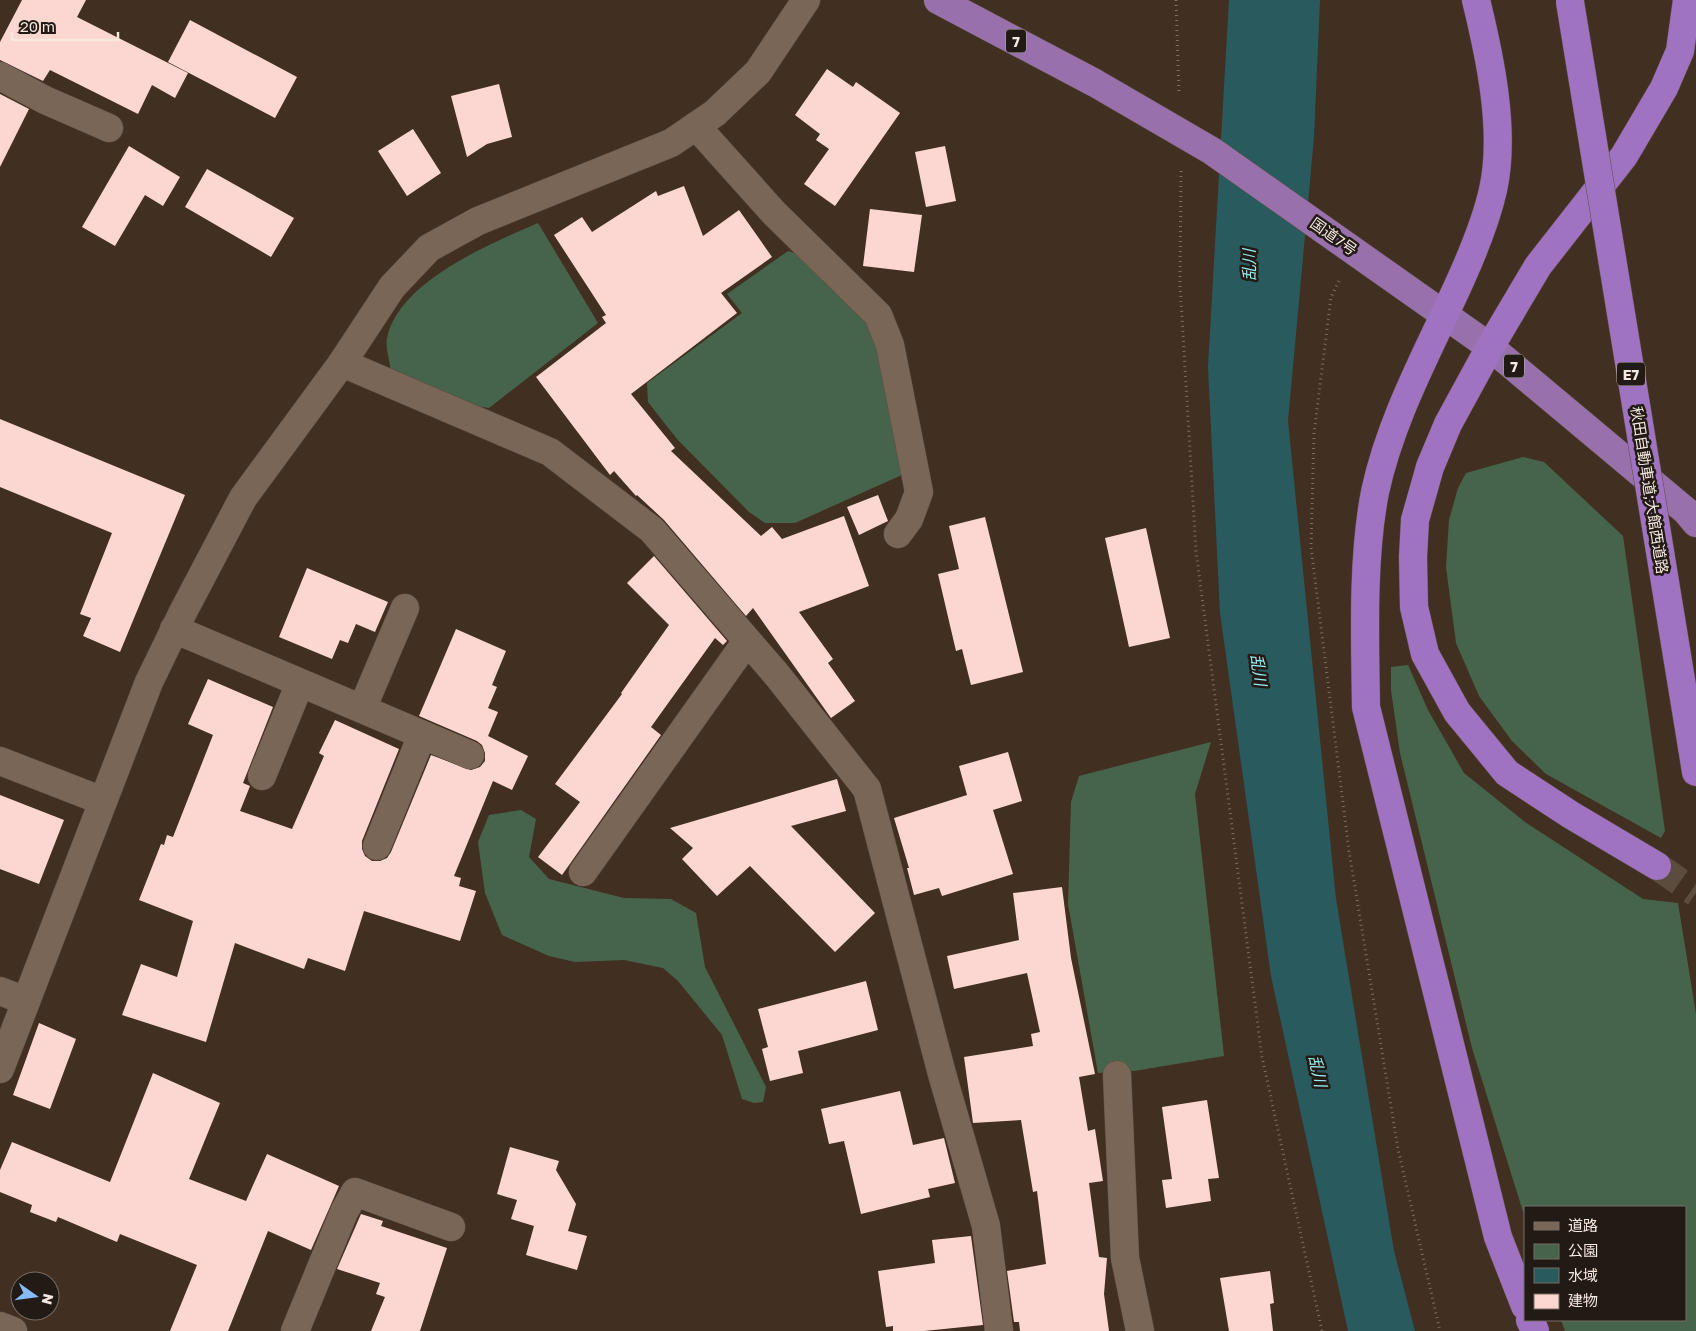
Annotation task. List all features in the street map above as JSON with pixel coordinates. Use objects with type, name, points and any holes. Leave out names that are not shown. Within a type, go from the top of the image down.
[{"type":"highway","name":"国道7号","points":[[938,0],[1095,83],[1180,133],[1212,152],[1319,225],[1490,347],[1678,505],[1696,523]]},
{"type":"highway","points":[[1476,0],[1494,98],[1498,142],[1494,189],[1480,234],[1446,314],[1395,424],[1375,492],[1368,559],[1365,640],[1366,707],[1498,1238],[1524,1303]]},
{"type":"highway","points":[[1657,866],[1571,815],[1507,773],[1457,712],[1424,654],[1414,607],[1415,520],[1430,467],[1445,433],[1490,347],[1538,266],[1624,156],[1664,88],[1680,51],[1687,0]]},
{"type":"highway","name":"秋田自動車道;大館西道路","points":[[1570,1],[1694,759]]},
{"type":"street","points":[[0,1069],[149,682],[174,629],[244,498],[342,363],[392,287],[429,248],[478,221],[670,143],[696,126],[715,112],[758,72],[806,0]]},
{"type":"street","points":[[0,76],[45,100],[109,128]]},
{"type":"street","points":[[696,126],[774,213],[878,315],[890,344],[919,492],[909,519],[898,534]]},
{"type":"street","points":[[342,363],[550,452],[652,530],[747,641],[867,789],[942,1074],[986,1226],[999,1331]]},
{"type":"street","points":[[362,709],[405,608]]},
{"type":"street","points":[[174,629],[470,755]]},
{"type":"street","points":[[583,872],[747,641]]},
{"type":"street","points":[[262,776],[300,683]]},
{"type":"street","points":[[377,846],[422,735]]},
{"type":"street","points":[[0,761],[103,801]]},
{"type":"street","points":[[0,991],[26,1001]]},
{"type":"street","points":[[1117,1075],[1125,1258],[1140,1331]]},
{"type":"street","points":[[295,1331],[344,1212],[355,1192],[451,1227]]},
{"type":"street","points":[[0,1326],[13,1331]]},
{"type":"path","points":[[1176,0],[1180,133],[1180,284],[1196,551],[1262,1057],[1322,1331]]},
{"type":"green space","points":[[538,223],[598,323],[489,408],[462,404],[391,372],[387,338],[395,318],[409,299],[427,282],[449,267],[496,242]]},
{"type":"green space","points":[[788,251],[801,255],[876,332],[904,474],[795,523],[765,523],[749,512],[677,439],[648,402],[647,383],[742,313],[727,294]]},
{"type":"green space","points":[[1523,457],[1544,462],[1623,536],[1665,831],[1661,838],[1546,774],[1512,741],[1479,696],[1456,643],[1446,567],[1449,520],[1458,488],[1466,473]]},
{"type":"green space","points":[[1408,665],[1428,710],[1464,773],[1525,822],[1643,899],[1678,903],[1696,1014],[1696,1331],[1565,1331],[1561,1321],[1686,1321],[1686,1206],[1524,1206],[1524,1215],[1472,1048],[1400,753],[1391,690],[1391,667]]},
{"type":"green space","points":[[1211,742],[1195,794],[1224,1056],[1134,1071],[1098,1073],[1068,904],[1071,802],[1079,776]]},
{"type":"green space","points":[[521,810],[536,819],[529,857],[549,879],[624,898],[671,899],[696,913],[705,967],[766,1087],[763,1102],[754,1103],[742,1099],[722,1035],[678,981],[663,968],[624,960],[575,962],[549,956],[502,935],[485,893],[478,842],[489,815]]},
{"type":"water","name":"乱川","points":[[1229,0],[1320,0],[1314,137],[1288,421],[1336,899],[1394,1251],[1415,1331],[1348,1331],[1271,976],[1220,613],[1208,367]]},
{"type":"building","points":[[22,0],[86,0],[77,17],[188,73],[175,98],[152,85],[138,114],[50,70],[43,81],[0,60],[0,42]]},
{"type":"building","points":[[190,20],[297,77],[275,118],[168,62]]},
{"type":"building","points":[[827,69],[853,87],[856,82],[900,113],[835,206],[804,184],[829,149],[816,140],[820,134],[795,115]]},
{"type":"building","points":[[499,84],[512,137],[487,144],[467,157],[451,96]]},
{"type":"building","points":[[0,94],[29,109],[0,167]]},
{"type":"building","points":[[413,129],[441,173],[407,196],[378,151]]},
{"type":"building","points":[[129,146],[180,177],[163,206],[145,195],[115,246],[82,227]]},
{"type":"building","points":[[945,146],[956,201],[926,207],[915,152]]},
{"type":"building","points":[[207,169],[294,218],[271,257],[185,207]]},
{"type":"building","points":[[684,186],[703,236],[739,210],[772,257],[721,293],[737,313],[631,394],[675,448],[671,451],[761,536],[772,527],[782,539],[844,516],[869,586],[799,612],[833,659],[828,663],[855,701],[831,718],[753,608],[746,616],[664,520],[636,496],[614,471],[610,475],[536,377],[606,323],[602,317],[606,315],[554,235],[582,217],[592,232],[656,191],[658,196]]},
{"type":"building","points":[[870,209],[922,215],[914,272],[863,266]]},
{"type":"building","points":[[0,419],[185,495],[120,652],[83,636],[91,618],[80,614],[112,533],[0,487]]},
{"type":"building","points":[[878,495],[888,521],[859,535],[847,507]]},
{"type":"building","points":[[985,517],[1023,672],[971,685],[962,649],[956,651],[938,574],[959,569],[949,526]]},
{"type":"building","points":[[1146,528],[1170,638],[1129,647],[1105,538]]},
{"type":"building","points":[[654,556],[727,641],[723,645],[715,638],[651,727],[661,735],[562,875],[538,857],[580,802],[555,784],[622,694],[669,625],[627,583]]},
{"type":"building","points":[[307,568],[388,602],[375,632],[356,624],[348,643],[340,640],[332,659],[279,637]]},
{"type":"building","points":[[456,629],[506,651],[492,685],[497,687],[488,708],[498,712],[488,736],[528,756],[512,790],[493,781],[454,876],[461,878],[459,886],[476,891],[460,941],[364,911],[345,971],[308,958],[304,969],[235,943],[206,1042],[122,1015],[141,964],[177,977],[193,921],[139,900],[161,844],[164,845],[167,835],[173,837],[213,735],[188,724],[208,679],[273,707],[243,783],[250,786],[240,811],[292,829],[324,756],[319,753],[335,720],[399,749],[362,841],[362,849],[365,856],[372,861],[380,861],[387,858],[391,852],[431,755],[471,770],[480,767],[485,761],[482,745],[477,741],[419,716]]},
{"type":"building","points":[[1008,752],[1022,801],[993,810],[1013,874],[942,896],[939,888],[914,895],[907,868],[909,868],[894,818],[967,795],[959,766]]},
{"type":"building","points":[[837,779],[846,811],[791,826],[875,913],[835,952],[750,866],[717,896],[682,859],[693,848],[670,828]]},
{"type":"building","points":[[0,795],[64,820],[39,884],[0,869]]},
{"type":"building","points":[[1062,887],[1071,958],[1095,1074],[1079,1077],[1088,1131],[1095,1129],[1103,1181],[1089,1183],[1099,1257],[1107,1258],[1104,1294],[1109,1331],[1020,1331],[1019,1322],[1014,1322],[1007,1271],[1046,1264],[1037,1191],[1033,1192],[1021,1120],[973,1123],[964,1057],[1033,1046],[1031,1034],[1040,1032],[1027,973],[954,989],[947,956],[1019,940],[1013,893]]},
{"type":"building","points":[[866,981],[878,1030],[798,1051],[803,1073],[770,1081],[762,1049],[768,1047],[758,1009]]},
{"type":"building","points":[[39,1023],[76,1039],[50,1109],[13,1095]]},
{"type":"building","points":[[153,1073],[220,1103],[189,1179],[246,1201],[267,1154],[339,1186],[311,1250],[268,1231],[228,1331],[170,1331],[197,1265],[120,1234],[117,1242],[58,1217],[56,1222],[30,1212],[32,1205],[0,1192],[0,1170],[12,1142],[110,1182]]},
{"type":"building","points":[[900,1091],[913,1145],[944,1138],[955,1183],[928,1189],[930,1197],[861,1214],[844,1141],[829,1144],[821,1109]]},
{"type":"building","points":[[1207,1100],[1219,1178],[1208,1179],[1211,1201],[1166,1208],[1162,1180],[1172,1179],[1162,1107]]},
{"type":"building","points":[[510,1147],[559,1161],[556,1170],[576,1204],[568,1231],[587,1236],[577,1270],[526,1255],[534,1226],[511,1219],[517,1200],[497,1194]]},
{"type":"building","points":[[361,1214],[383,1221],[381,1226],[447,1248],[420,1331],[371,1331],[385,1297],[376,1294],[380,1283],[337,1269]]},
{"type":"building","points":[[971,1236],[983,1325],[924,1331],[893,1331],[893,1326],[886,1327],[878,1271],[935,1263],[932,1240]]},
{"type":"building","points":[[1270,1271],[1274,1303],[1270,1304],[1273,1331],[1229,1331],[1220,1278]]},
{"type":"tunnel","points":[[1657,866],[1696,893]]}]
